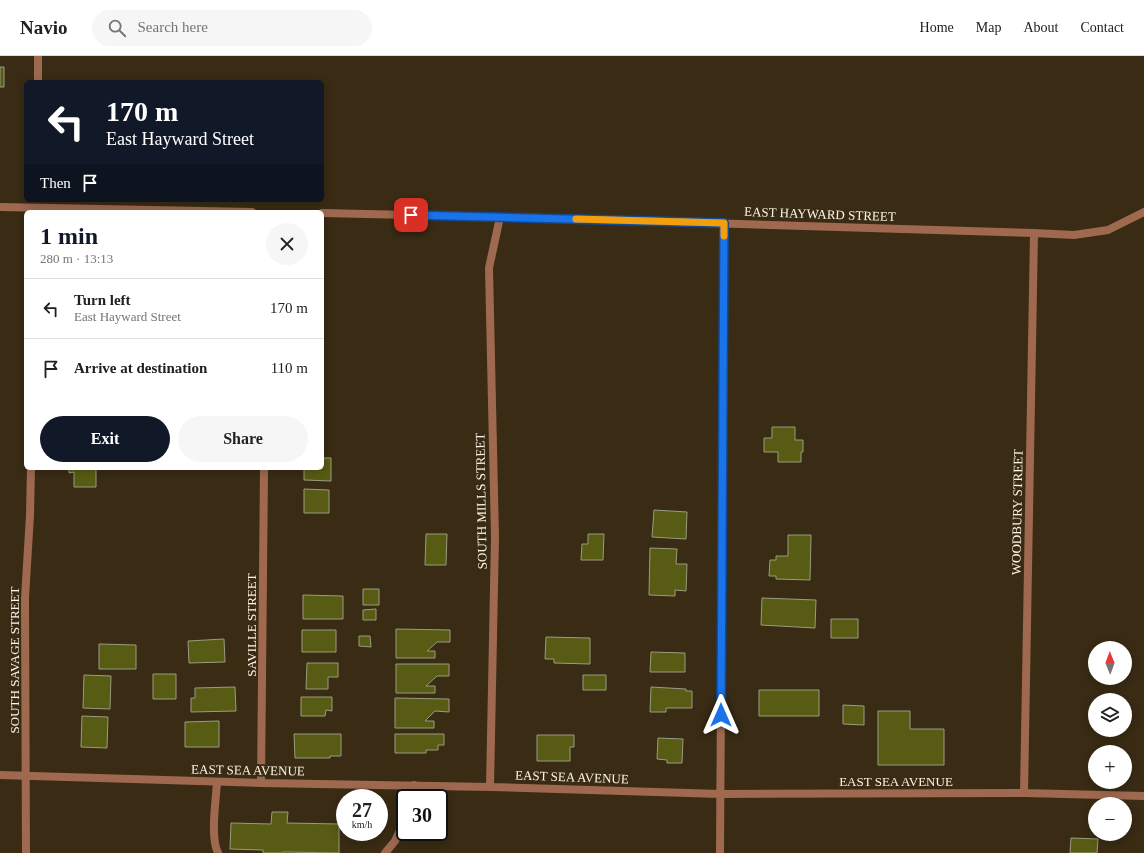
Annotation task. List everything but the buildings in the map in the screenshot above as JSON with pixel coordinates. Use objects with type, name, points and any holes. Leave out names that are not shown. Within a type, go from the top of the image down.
[{"type":"street","points":[[38,56],[38,80]]},
{"type":"street","points":[[0,207],[165,210]]},
{"type":"street","name":"EAST HAYWARD STREET","points":[[324,213],[500,216],[1074,235],[1108,230],[1144,212]]},
{"type":"street","name":"SOUTH MILLS STREET","points":[[490,787],[495,537],[489,268],[500,216]]},
{"type":"street","points":[[720,853],[724,223]]},
{"type":"street","name":"WOODBURY STREET","points":[[1024,792],[1034,233]]},
{"type":"street","name":"SOUTH SAVAGE STREET","points":[[26,853],[25,598],[31,470]]},
{"type":"street","name":"SAVILLE STREET","points":[[261,783],[264,470]]},
{"type":"street","name":"EAST SEA AVENUE","points":[[0,775],[217,782],[414,785],[721,794],[1024,792],[1144,796]]},
{"type":"street","points":[[217,782],[214,824],[215,848],[218,853]]},
{"type":"street","points":[[413,789],[414,785]]},
{"type":"street","points":[[385,853],[396,839]]},
{"type":"slow traffic","points":[[576,219],[724,223],[724,236]]},
{"type":"route","points":[[411,215],[500,216],[724,223],[721,715]]}]
